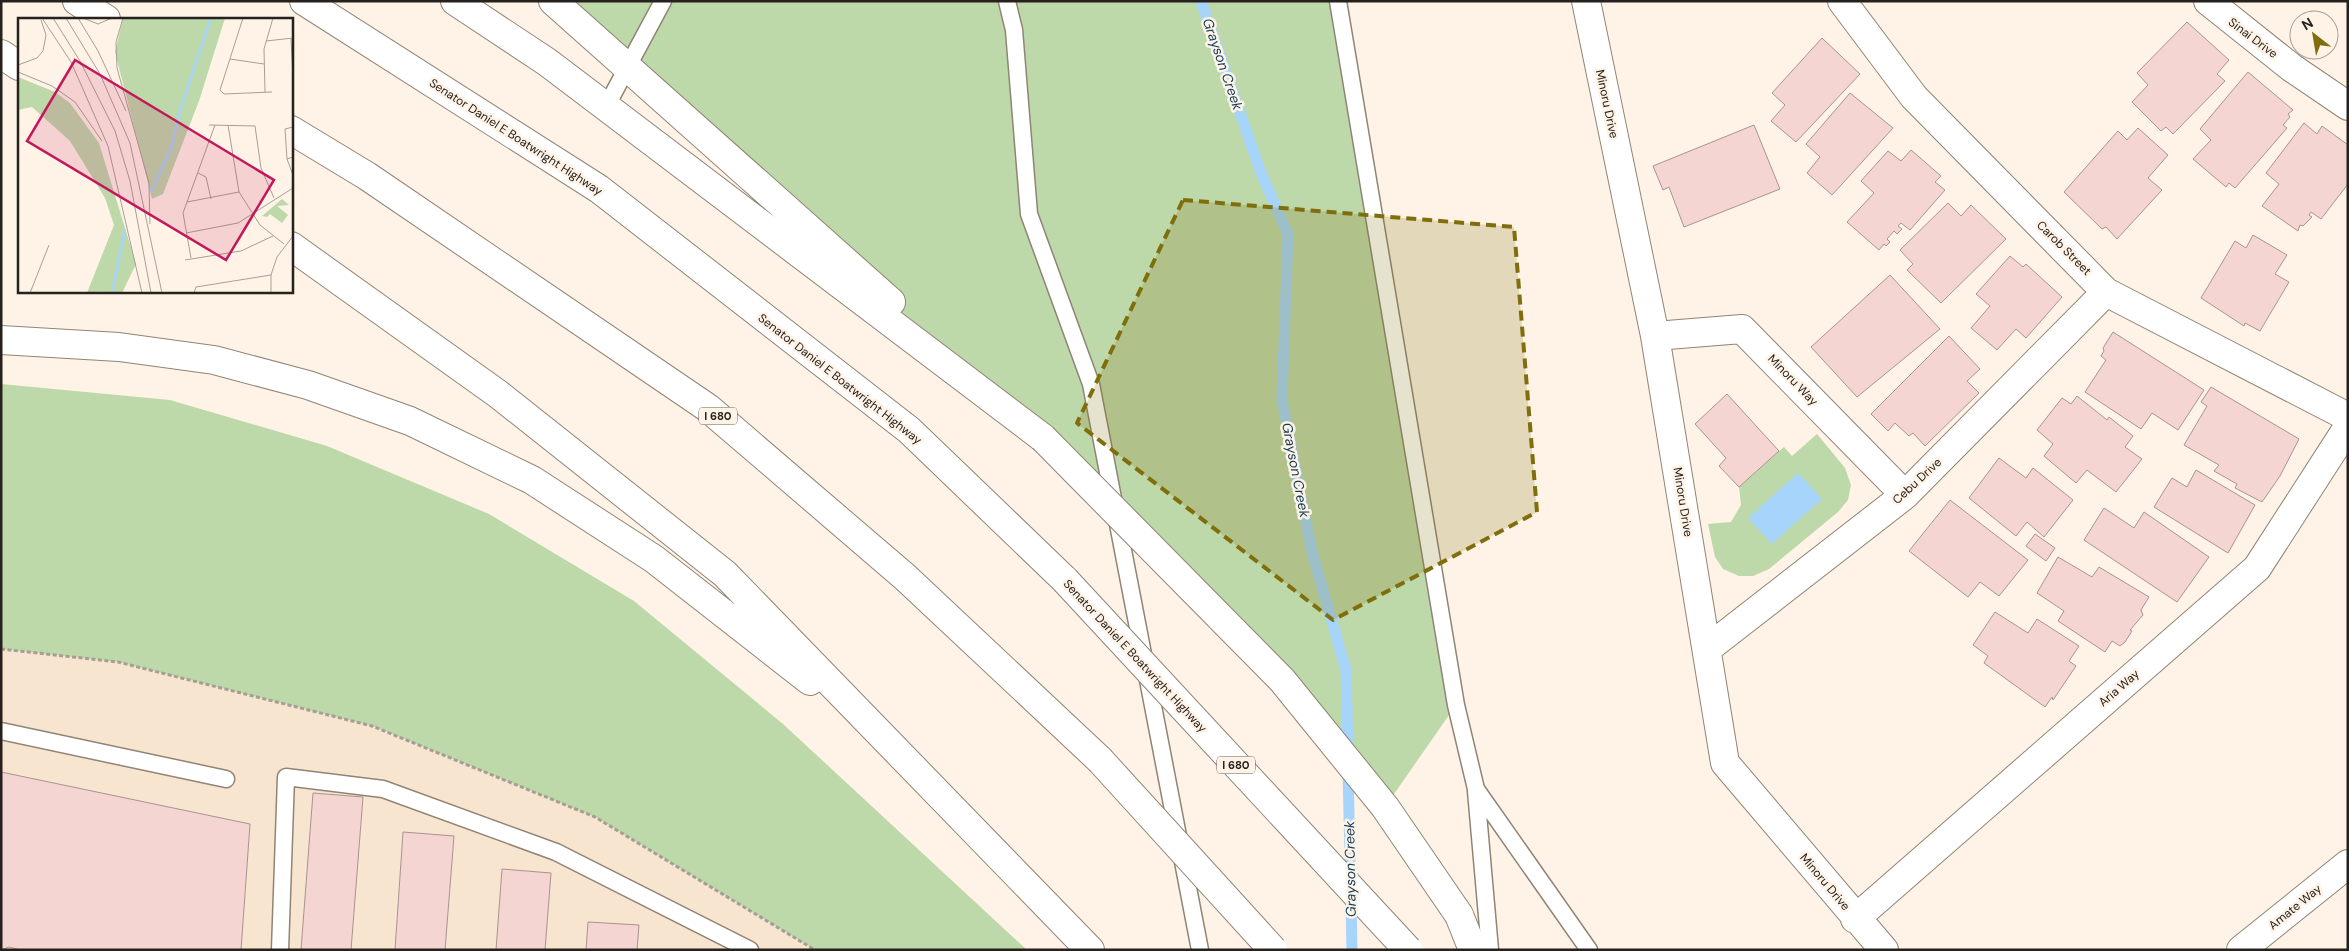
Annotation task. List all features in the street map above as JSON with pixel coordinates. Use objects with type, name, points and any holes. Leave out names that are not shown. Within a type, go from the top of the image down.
[{"type":"main road","points":[[78,1],[104,18]]},
{"type":"main road","name":"Senator Daniel E Boatwright Highway","points":[[304,1],[599,189],[909,430],[1065,580],[1408,950]]},
{"type":"main road","points":[[455,1],[547,62],[1043,438]]},
{"type":"main road","points":[[553,1],[1043,438],[1282,680],[1385,808],[1459,914],[1473,950]]},
{"type":"main road","name":"Minoru Drive","points":[[1586,1],[1655,336],[1725,762],[1884,950]]},
{"type":"main road","name":"Carob Street","points":[[1842,1],[1914,97],[2106,292],[2348,417]]},
{"type":"main road","name":"Sinai Drive","points":[[2208,1],[2292,68],[2348,106]]},
{"type":"main road","points":[[1,54],[18,65]]},
{"type":"main road","name":"I 680","points":[[292,131],[367,176],[708,408],[905,576],[1100,760],[1273,950]]},
{"type":"main road","points":[[292,247],[498,394],[725,574],[1090,950]]},
{"type":"main road","name":"Cebu Drive","points":[[1707,649],[1905,495],[2106,292]]},
{"type":"main road","name":"Minoru Way","points":[[1655,336],[1742,328],[1905,495]]},
{"type":"main road","points":[[1,340],[119,346],[214,360],[308,385],[410,421],[532,480],[654,559],[884,737]]},
{"type":"main road","name":"Aria Way","points":[[1856,919],[2257,568],[2348,427]]},
{"type":"main road","name":"Amate Way","points":[[2241,950],[2348,864]]},
{"type":"lane","points":[[606,107],[663,1]]},
{"type":"lane","points":[[1007,1],[1014,30],[1029,214],[1091,384],[1200,950]]},
{"type":"lane","points":[[1338,1],[1456,705],[1476,789],[1490,950]]},
{"type":"lane","points":[[1,731],[226,779]]},
{"type":"lane","points":[[280,950],[286,777],[383,789],[556,852],[750,950]]},
{"type":"lane","points":[[1476,789],[1589,950]]},
{"type":"path","points":[[1,649],[118,662],[372,726],[595,817],[815,950]]},
{"type":"highlighted area","points":[[1183,200],[1514,227],[1537,512],[1333,620],[1077,423]]},
{"type":"shaded area","points":[[1,649],[118,662],[372,726],[595,817],[815,950],[1,950]]},
{"type":"green space","points":[[553,1],[1338,1],[1456,705],[1385,807],[1043,438]]},
{"type":"green space","points":[[1,384],[170,400],[327,446],[489,514],[634,601],[783,724],[1027,950],[815,950],[595,817],[372,726],[118,662],[1,649]]},
{"type":"green space","points":[[1817,434],[1845,468],[1851,485],[1848,500],[1838,512],[1769,569],[1753,576],[1739,576],[1723,569],[1715,557],[1708,524],[1731,522],[1741,505],[1739,487],[1784,447],[1792,456]]},
{"type":"water","points":[[1798,473],[1822,499],[1772,544],[1748,518]]},
{"type":"building","points":[[2187,22],[2229,60],[2217,74],[2225,81],[2173,134],[2166,127],[2161,131],[2132,102],[2148,85],[2137,73]]},
{"type":"building","points":[[1822,38],[1860,74],[1796,142],[1771,121],[1785,105],[1772,93]]},
{"type":"building","points":[[2248,72],[2293,110],[2288,114],[2290,117],[2283,125],[2287,128],[2235,188],[2229,183],[2226,187],[2193,159],[2211,140],[2200,129]]},
{"type":"building","points":[[1850,93],[1893,128],[1832,195],[1807,173],[1820,157],[1806,144]]},
{"type":"building","points":[[2304,123],[2317,134],[2322,126],[2348,145],[2348,184],[2321,219],[2311,212],[2309,215],[2312,217],[2303,226],[2300,225],[2298,231],[2262,206],[2279,184],[2266,173]]},
{"type":"building","points":[[1754,125],[1780,189],[1684,227],[1669,187],[1663,190],[1653,166]]},
{"type":"building","points":[[2138,128],[2168,155],[2148,178],[2162,190],[2117,239],[2106,227],[2102,229],[2064,192],[2118,131],[2127,140]]},
{"type":"building","points":[[1911,150],[1941,176],[1935,182],[1945,190],[1910,230],[1901,223],[1898,226],[1902,229],[1897,234],[1894,231],[1887,239],[1890,242],[1886,246],[1884,244],[1879,250],[1847,222],[1874,193],[1861,181],[1888,151],[1901,161]]},
{"type":"building","points":[[1948,203],[1961,216],[1971,205],[2006,239],[1941,303],[1907,270],[1913,264],[1900,250]]},
{"type":"building","points":[[2253,235],[2287,255],[2275,274],[2289,282],[2260,331],[2245,323],[2244,326],[2201,298],[2235,241],[2246,248]]},
{"type":"building","points":[[2010,256],[2023,267],[2026,264],[2062,297],[2026,338],[2016,329],[1997,350],[1971,328],[1990,306],[1976,294]]},
{"type":"building","points":[[1890,275],[1940,329],[1857,397],[1811,347]]},
{"type":"building","points":[[2113,332],[2204,390],[2178,430],[2152,413],[2141,429],[2085,392],[2106,360],[2101,356],[2104,351],[2103,348]]},
{"type":"building","points":[[1949,336],[1980,369],[1967,381],[1979,393],[1925,446],[1913,433],[1909,436],[1895,423],[1888,431],[1871,414]]},
{"type":"building","points":[[2211,387],[2299,439],[2280,476],[2262,502],[2235,488],[2237,484],[2214,471],[2219,465],[2184,445],[2207,406],[2201,402]]},
{"type":"building","points":[[1727,394],[1779,451],[1739,487],[1719,466],[1726,458],[1695,424]]},
{"type":"building","points":[[2077,396],[2107,420],[2109,417],[2133,436],[2125,447],[2142,459],[2116,492],[2087,470],[2076,483],[2044,456],[2053,444],[2037,430],[2062,398],[2071,404]]},
{"type":"building","points":[[1999,458],[2026,478],[2033,468],[2073,500],[2044,537],[2027,522],[2016,536],[1969,498]]},
{"type":"building","points":[[2196,470],[2255,505],[2228,553],[2154,507],[2172,478],[2187,487]]},
{"type":"building","points":[[1950,500],[2028,560],[1999,596],[1980,582],[1968,597],[1909,551]]},
{"type":"building","points":[[2104,508],[2134,528],[2144,512],[2209,557],[2177,602],[2084,540]]},
{"type":"building","points":[[2035,534],[2055,548],[2046,561],[2026,546]]},
{"type":"building","points":[[2058,557],[2092,577],[2099,567],[2149,597],[2141,610],[2143,615],[2130,630],[2132,631],[2125,642],[2120,646],[2112,641],[2105,652],[2058,621],[2064,611],[2037,593]]},
{"type":"building","points":[[1995,612],[2028,633],[2037,619],[2079,646],[2069,661],[2076,666],[2053,700],[2052,697],[2045,707],[1984,663],[1988,656],[1973,645]]},
{"type":"building","points":[[1,772],[250,824],[241,950],[20,950],[9,947],[1,950]]},
{"type":"building","points":[[313,793],[363,797],[351,950],[301,950]]},
{"type":"building","points":[[403,832],[454,836],[445,950],[395,950]]},
{"type":"building","points":[[502,869],[551,873],[545,950],[496,950]]},
{"type":"building","points":[[588,922],[639,925],[637,950],[586,950]]},
{"type":"waterway","name":"Grayson Creek","points":[[1201,1],[1261,173],[1288,234],[1282,400],[1312,552],[1346,670],[1348,753]]},
{"type":"waterway","name":"Grayson Creek","points":[[1348,769],[1352,950]]}]
